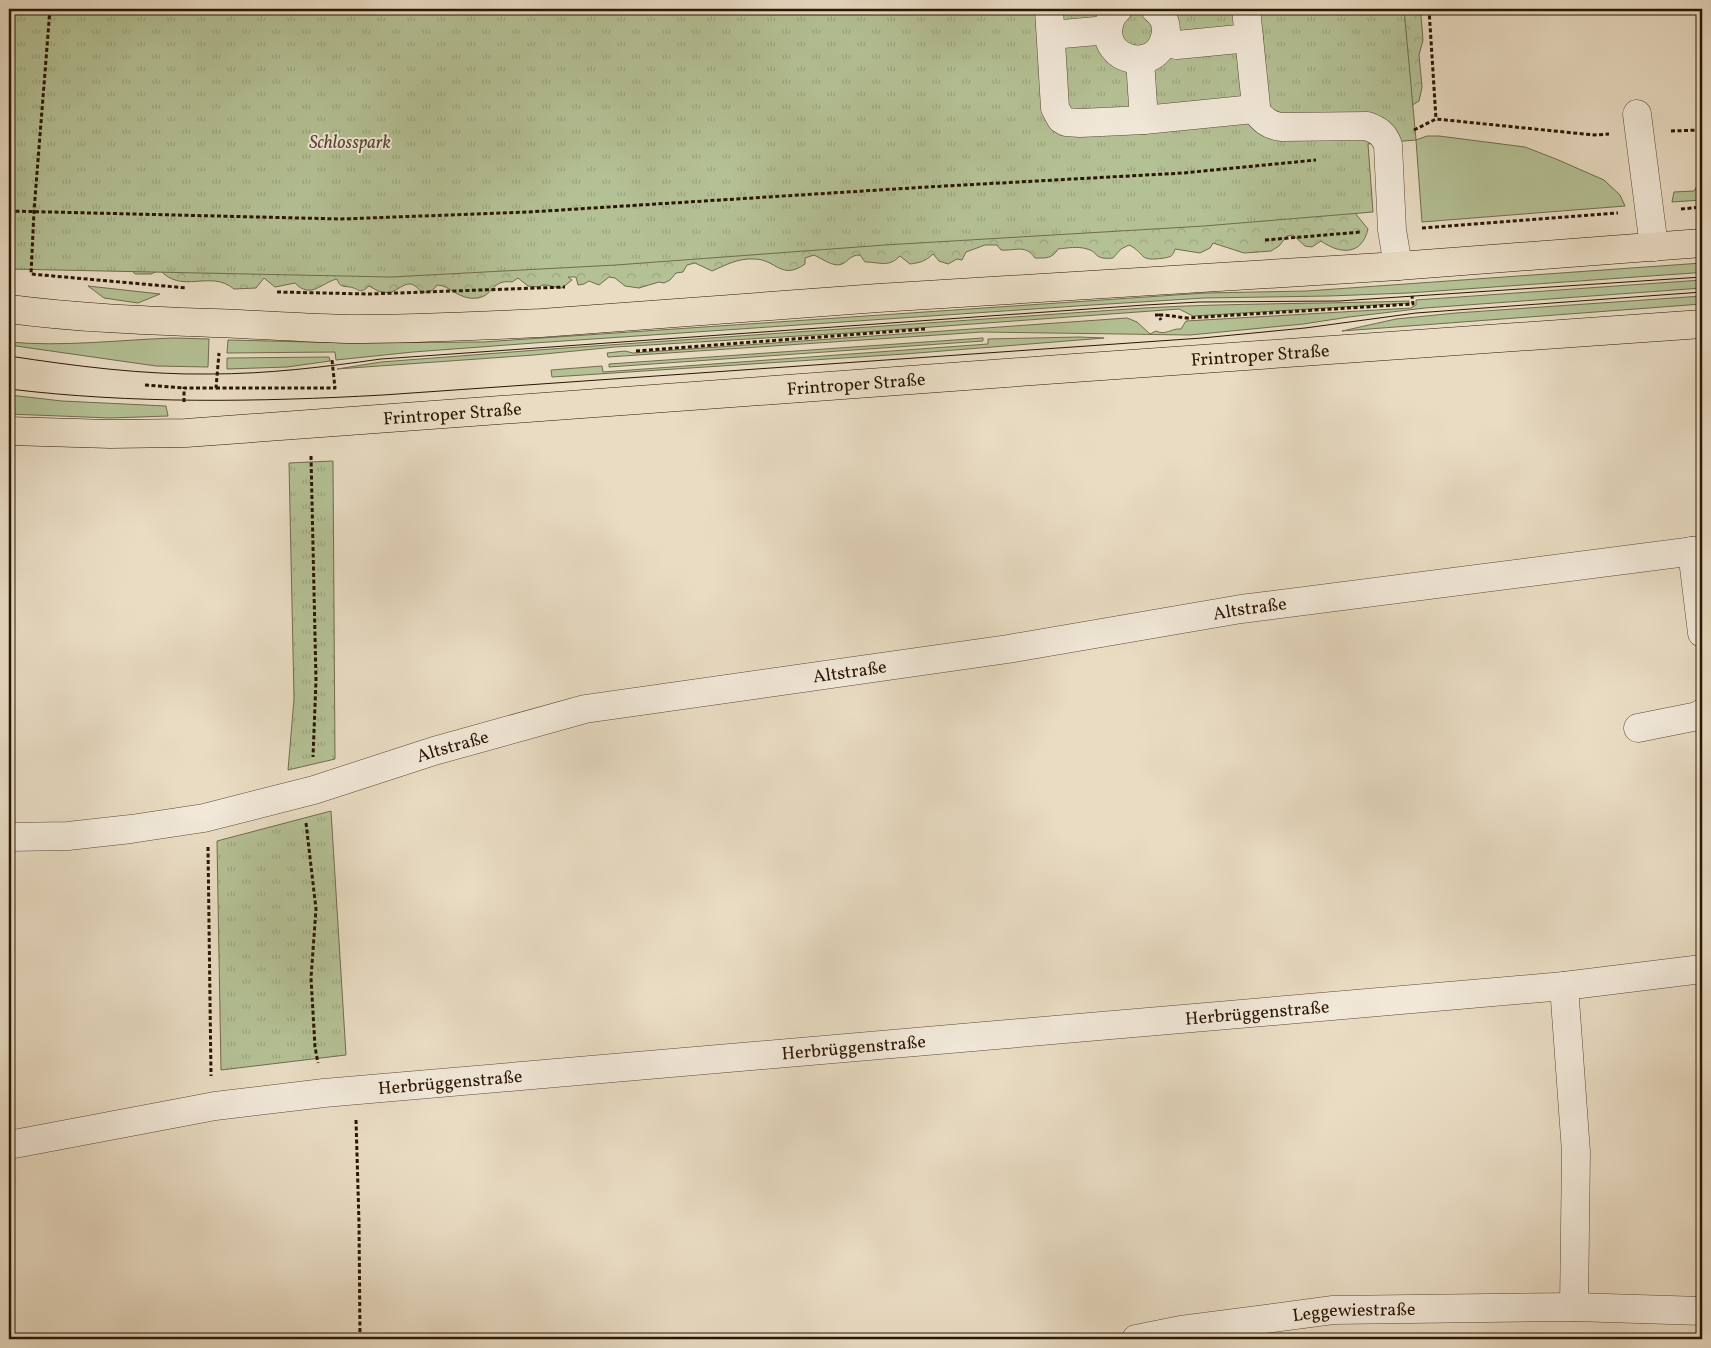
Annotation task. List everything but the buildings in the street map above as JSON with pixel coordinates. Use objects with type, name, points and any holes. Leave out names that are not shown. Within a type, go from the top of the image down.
[{"type":"main road","points":[[9,309],[55,315],[148,322],[276,327],[414,328],[541,323],[878,298],[1403,265],[1702,243]]},
{"type":"main road","name":"Frintroper Straße","points":[[9,431],[110,434],[186,433],[1054,369],[1702,324]]},
{"type":"street","points":[[1155,9],[1164,21],[1166,33],[1164,41],[1156,53],[1140,60],[1126,58],[1116,51],[1110,43],[1113,19],[1050,22],[1055,108],[1060,119],[1066,122],[1080,123],[1144,120],[1254,109]]},
{"type":"street","points":[[1246,9],[1256,106],[1254,109]]},
{"type":"street","points":[[1164,41],[1177,45],[1249,38]]},
{"type":"street","points":[[1140,60],[1144,120]]},
{"type":"street","points":[[1254,109],[1270,125],[1282,127],[1367,126],[1378,130],[1386,138],[1388,145],[1392,230],[1403,265]]},
{"type":"street","points":[[1639,123],[1654,247]]},
{"type":"street","points":[[1697,550],[1702,633]]},
{"type":"street","name":"Altstraße","points":[[9,836],[68,836],[204,818],[306,792],[434,751],[585,709],[998,650],[1241,609],[1697,550]]},
{"type":"street","points":[[1638,728],[1698,716],[1702,713]]},
{"type":"street","name":"Herbrüggenstraße","points":[[9,1145],[215,1106],[324,1094],[1564,986],[1702,969]]},
{"type":"street","points":[[1564,986],[1576,1152],[1574,1307]]},
{"type":"street","name":"Leggewiestraße","points":[[1136,1339],[1182,1334],[1333,1310],[1574,1307],[1702,1311]]},
{"type":"path","points":[[34,211],[50,9]]},
{"type":"path","points":[[1429,9],[1436,119]]},
{"type":"path","points":[[1388,145],[1436,119],[1594,135],[1639,123],[1702,130]]},
{"type":"path","points":[[9,210],[341,219],[529,212],[1183,173],[1325,159]]},
{"type":"path","points":[[1392,230],[1702,207]]},
{"type":"path","points":[[1153,314],[1175,315],[1178,318],[1187,318],[1413,304],[1403,265]]},
{"type":"path","points":[[1158,315],[1161,320]]},
{"type":"path","points":[[636,351],[926,329]]},
{"type":"path","points":[[219,355],[228,355]]},
{"type":"path","points":[[216,388],[335,388],[331,355]]},
{"type":"path","points":[[145,385],[184,388]]},
{"type":"path","points":[[311,456],[316,680],[313,760],[306,792],[306,826],[316,909],[311,978],[315,1047],[324,1094]]},
{"type":"path","points":[[204,818],[208,839],[209,1061],[215,1106]]},
{"type":"path","points":[[356,1092],[360,1339]]},
{"type":"green space","name":"Schlosspark","points":[[9,9],[1404,9],[1416,140],[1368,144],[1373,212],[1204,226],[885,245],[616,265],[391,277],[9,269]]},
{"type":"green space","points":[[962,9],[1351,208],[1368,229],[1365,238],[1356,248],[1350,250],[1336,249],[1321,241],[1312,247],[1305,246],[1293,235],[1287,236],[1279,246],[1271,251],[1244,253],[1213,243],[1210,248],[1200,253],[1175,249],[1170,257],[1155,259],[1146,258],[1129,245],[1121,249],[1113,258],[1099,257],[1091,250],[1084,248],[1072,248],[1058,249],[1046,258],[1035,258],[1028,251],[1020,249],[1001,250],[997,245],[985,245],[966,252],[962,260],[957,259],[948,264],[939,261],[933,254],[922,261],[910,264],[900,256],[892,262],[884,264],[865,262],[860,255],[857,255],[839,265],[831,264],[814,255],[805,258],[805,264],[797,269],[784,270],[762,260],[748,259],[732,262],[712,271],[695,263],[687,265],[683,272],[676,273],[670,280],[664,283],[659,282],[639,288],[625,286],[615,278],[609,277],[599,285],[589,281],[578,285],[576,277],[568,277],[572,280],[562,288],[547,285],[539,287],[528,286],[518,278],[512,282],[497,285],[487,294],[478,298],[465,297],[446,287],[437,285],[432,290],[426,292],[421,292],[417,287],[409,284],[389,293],[378,291],[369,286],[360,291],[342,286],[337,279],[311,290],[301,288],[295,283],[275,287],[264,278],[256,288],[234,289],[225,283],[215,281],[177,281],[160,270],[151,274],[135,274],[128,267]]},
{"type":"green space","points":[[1329,9],[1423,9],[1421,16],[1423,40],[1419,55],[1422,87],[1419,101],[1409,107]]},
{"type":"green space","points":[[1427,136],[1525,147],[1604,180],[1620,195],[1625,206],[1422,222],[1416,140]]},
{"type":"green space","points":[[1702,177],[1702,200],[1672,202],[1674,192],[1694,191]]},
{"type":"green space","points":[[1702,263],[1702,272],[1693,273],[1408,293],[1204,298],[1092,305],[534,343],[336,360],[335,352],[227,353],[228,340],[350,343],[483,342],[1205,293],[1307,291]]},
{"type":"green space","points":[[1702,280],[1702,288],[1425,308],[1303,324],[1190,335],[982,332],[608,357],[607,353],[625,351],[633,353],[1127,318],[1137,322],[1150,334],[1156,331],[1163,333],[1181,329],[1186,321],[1411,308],[1416,305],[1416,300]]},
{"type":"green space","points":[[88,286],[160,294],[138,303],[104,298]]},
{"type":"green space","points":[[1702,296],[1702,304],[1342,331],[1396,319],[1456,313]]},
{"type":"green space","points":[[1409,301],[1409,303],[1193,316],[1179,309],[849,333],[615,347],[534,355],[337,369],[381,362],[551,349],[1144,308]]},
{"type":"green space","points":[[173,338],[209,339],[208,367],[156,366],[9,345],[9,342],[70,343]]},
{"type":"green space","points":[[983,338],[983,341],[609,367],[609,364]]},
{"type":"green space","points":[[1104,338],[905,354],[552,377],[551,370],[602,366],[603,372],[988,344],[988,339]]},
{"type":"green space","points":[[329,357],[330,361],[287,367],[227,369],[227,358]]},
{"type":"green space","points":[[9,395],[62,401],[166,406],[168,416],[110,418],[9,414]]},
{"type":"green space","points":[[333,461],[335,759],[288,770],[294,699],[289,463]]},
{"type":"green space","points":[[331,811],[346,1055],[221,1070],[217,841]]},
{"type":"tram line","points":[[9,356],[134,371],[232,374],[317,367],[381,359],[1145,305],[1199,302],[1339,301],[1702,277]]},
{"type":"tram line","points":[[9,389],[102,397],[196,400],[383,395],[1202,338],[1305,328],[1416,313],[1702,292]]}]
